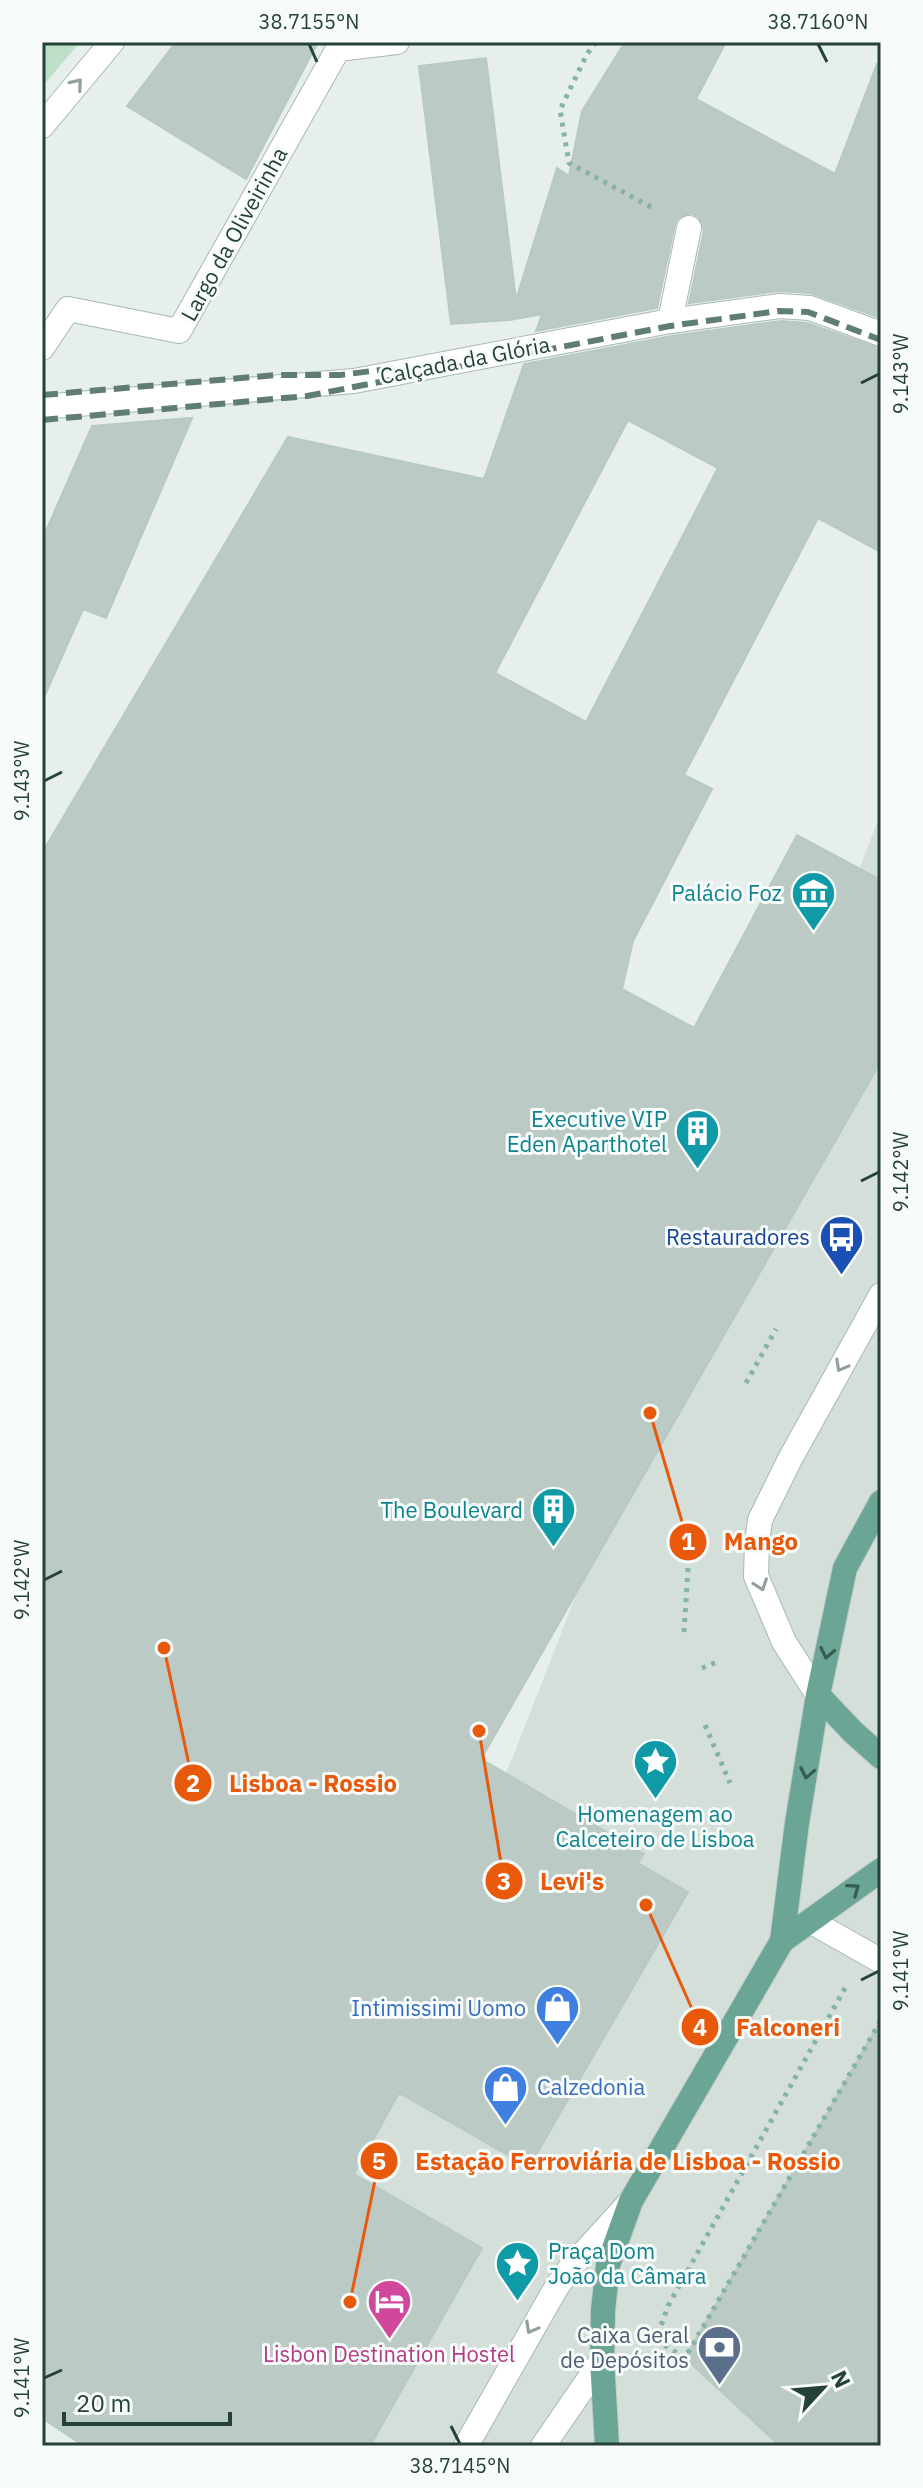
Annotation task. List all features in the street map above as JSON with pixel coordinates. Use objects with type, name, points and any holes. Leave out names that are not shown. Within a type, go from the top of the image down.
[{"type":"main road","points":[[607,2446],[602,2360],[608,2265],[631,2201],[782,1941],[818,1695],[845,1568],[881,1502]]},
{"type":"main road","points":[[818,1695],[881,1757]]},
{"type":"main road","points":[[782,1941],[881,1870]]},
{"type":"street","points":[[42,126],[112,42]]},
{"type":"street","name":"Largo da Oliveirinha","points":[[42,348],[68,309],[179,331],[338,49],[397,42]]},
{"type":"street","points":[[670,321],[689,228]]},
{"type":"street","name":"Calçada da Glória","points":[[42,407],[354,381],[670,321],[780,306],[810,308],[881,334]]},
{"type":"street","points":[[818,1695],[784,1642],[756,1576],[760,1520],[790,1459],[881,1295]]},
{"type":"street","points":[[810,1921],[874,1956]]},
{"type":"street","points":[[466,2446],[556,2288],[631,2201]]},
{"type":"street","points":[[543,2446],[602,2360]]},
{"type":"path","points":[[596,42],[560,110],[569,163],[689,228]]},
{"type":"path","points":[[746,1383],[776,1329]]},
{"type":"path","points":[[684,1632],[689,1554]]},
{"type":"path","points":[[702,1668],[717,1662]]},
{"type":"path","points":[[705,1725],[730,1783]]},
{"type":"path","points":[[874,1956],[842,1991],[668,2306],[656,2340],[667,2348],[685,2358],[881,2020]]},
{"type":"shaded area","points":[[288,437],[484,479],[512,880],[374,2078],[514,1754],[881,813],[881,2446],[84,2446],[42,2418],[42,853]]},
{"type":"green space","points":[[42,42],[80,42],[42,87]]},
{"type":"building","points":[[176,42],[318,42],[246,179],[127,106]]},
{"type":"building","points":[[625,42],[726,42],[696,99],[835,174],[877,64],[881,65],[881,318],[811,293],[778,291],[689,303],[704,230],[699,217],[691,213],[678,218],[675,224],[657,308],[536,331],[542,314],[510,320],[451,324],[419,66],[486,58],[516,300],[557,168],[569,176],[582,111]]},
{"type":"building","points":[[781,321],[807,323],[881,349],[881,552],[818,518],[684,775],[712,789],[633,941],[622,989],[694,1028],[797,835],[881,880],[881,1061],[481,1759],[644,1854],[638,1863],[688,1892],[529,2167],[399,2093],[354,2174],[482,2248],[370,2446],[84,2446],[42,2418],[42,853],[288,437],[484,479],[524,364],[672,336]],"holes":[[[628,420],[718,468],[586,722],[495,673]]]},
{"type":"building","points":[[192,418],[106,618],[83,609],[42,702],[42,540],[92,426]]},
{"type":"building","points":[[881,2020],[881,2446],[780,2446],[685,2358]]},
{"type":"railway","points":[[42,420],[307,396],[670,326],[779,311],[808,312],[881,340]]},
{"type":"railway","points":[[42,395],[277,375],[340,375],[396,368]]},
{"type":"place","name":"Palácio Foz","points":[[813,932]]},
{"type":"place","name":"Executive VIP Eden Aparthotel","points":[[698,1171]]},
{"type":"place","name":"Restauradores","points":[[841,1276]]},
{"type":"place","name":"Mango","points":[[650,1413]]},
{"type":"place","name":"The Boulevard","points":[[554,1549]]},
{"type":"place","name":"Lisboa - Rossio","points":[[164,1648]]},
{"type":"place","name":"Levi's","points":[[479,1731]]},
{"type":"place","name":"Homenagem ao Calceteiro de Lisboa","points":[[655,1800]]},
{"type":"place","name":"Falconeri","points":[[646,1905]]},
{"type":"place","name":"Intimissimi Uomo","points":[[557,2047]]},
{"type":"place","name":"Calzedonia","points":[[506,2126]]},
{"type":"place","name":"Estação Ferroviária de Lisboa - Rossio","points":[[350,2302]]},
{"type":"place","name":"Praça Dom João da Câmara","points":[[517,2303]]},
{"type":"place","name":"Lisbon Destination Hostel","points":[[389,2340]]},
{"type":"place","name":"Caixa Geral de Depósitos","points":[[720,2387]]}]
